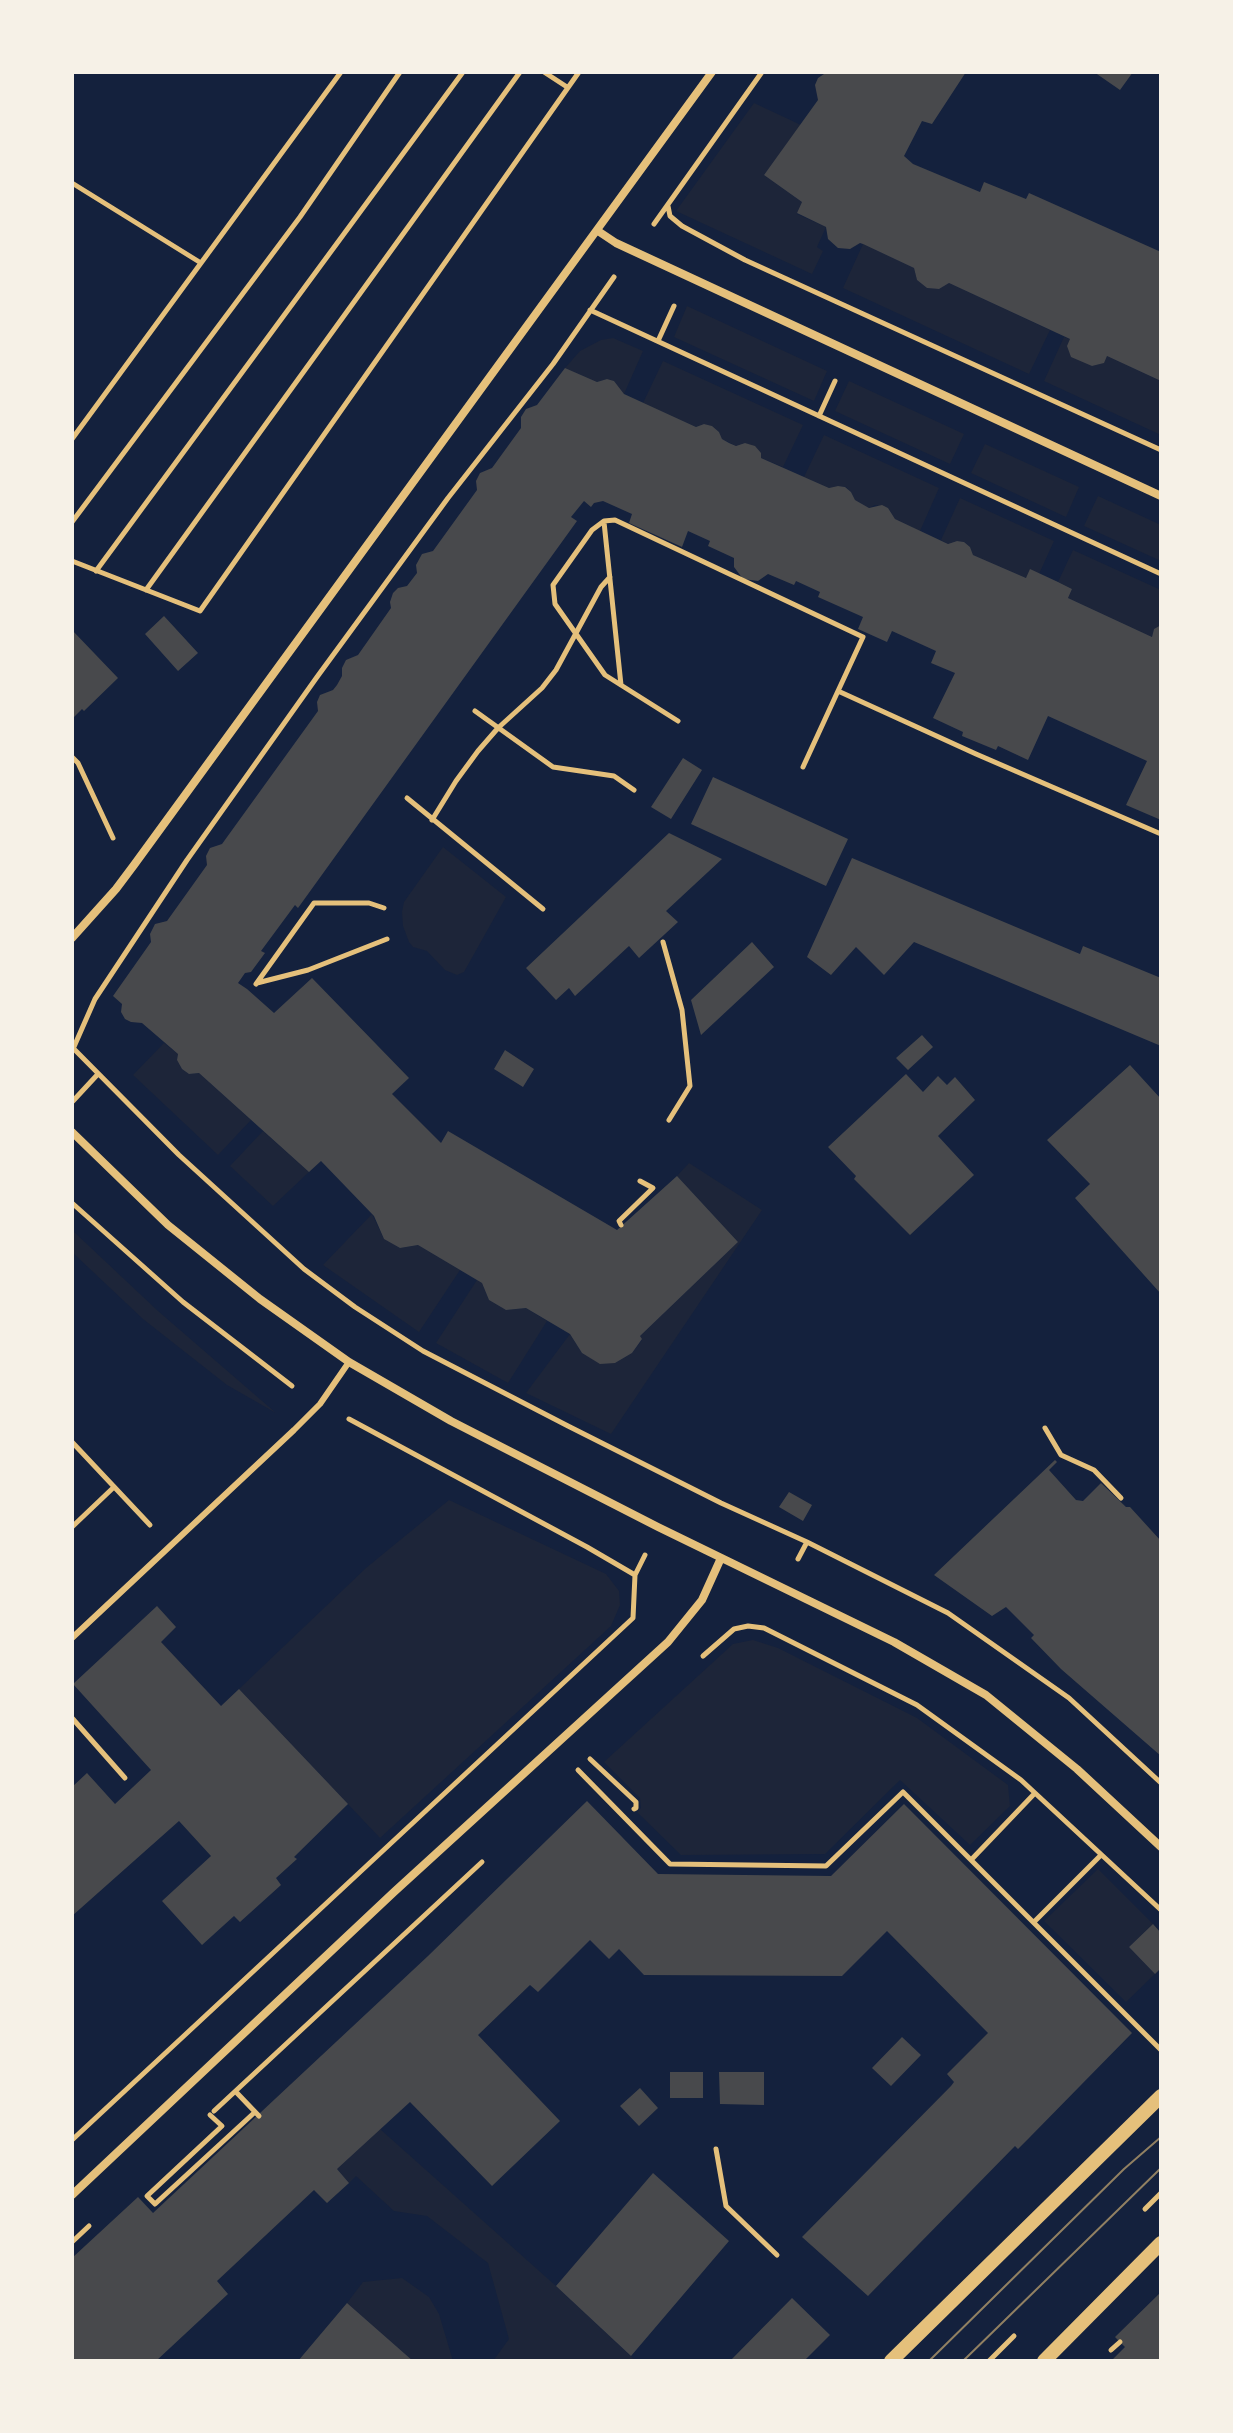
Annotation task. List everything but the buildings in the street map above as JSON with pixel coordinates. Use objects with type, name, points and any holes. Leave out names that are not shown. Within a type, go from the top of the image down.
[{"type":"street","points":[[72,938],[134,865],[712,72]]},
{"type":"street","points":[[598,231],[616,243],[1161,496]]},
{"type":"street","points":[[72,1132],[168,1225],[260,1299],[349,1362],[451,1421],[894,1642],[986,1695],[1077,1769],[1161,1847]]},
{"type":"street","points":[[72,2195],[383,1902],[668,1642],[702,1600],[721,1558]]},
{"type":"street","points":[[891,2361],[1161,2096]]},
{"type":"street","points":[[1044,2361],[1161,2243]]},
{"type":"lane","points":[[72,1638],[320,1404],[349,1362]]},
{"type":"path","points":[[72,439],[341,72]]},
{"type":"path","points":[[72,522],[300,217],[400,72]]},
{"type":"path","points":[[96,571],[463,72]]},
{"type":"path","points":[[146,590],[520,72]]},
{"type":"path","points":[[544,72],[567,87]]},
{"type":"path","points":[[72,561],[200,611],[579,72]]},
{"type":"path","points":[[657,220],[762,72]]},
{"type":"path","points":[[72,183],[201,263]]},
{"type":"path","points":[[668,205],[670,216],[682,226],[745,260],[1161,450]]},
{"type":"path","points":[[613,278],[553,364],[448,498],[187,860],[95,999],[73,1048],[211,1185],[304,1269],[355,1307],[423,1351],[555,1420],[948,1613],[1069,1698],[1161,1783]]},
{"type":"path","points":[[590,310],[1161,574]]},
{"type":"path","points":[[678,721],[605,675],[555,604],[553,585],[592,530],[604,521],[615,520],[863,637],[803,767]]},
{"type":"path","points":[[604,521],[621,685]]},
{"type":"path","points":[[432,820],[456,781],[498,728],[542,688],[556,670],[601,587],[610,577]]},
{"type":"path","points":[[838,691],[1161,834]]},
{"type":"path","points":[[475,711],[553,767],[614,776],[634,790]]},
{"type":"path","points":[[72,757],[78,763],[114,839],[134,865]]},
{"type":"path","points":[[407,798],[543,909]]},
{"type":"path","points":[[384,908],[369,903],[314,903],[256,984],[308,970],[387,939]]},
{"type":"path","points":[[663,942],[682,1010],[690,1086],[669,1120]]},
{"type":"path","points":[[72,1102],[98,1074]]},
{"type":"path","points":[[621,1225],[619,1221],[653,1188],[640,1181]]},
{"type":"path","points":[[72,1203],[183,1302],[295,1388],[635,1575],[633,1618],[72,2140]]},
{"type":"path","points":[[1045,1428],[1061,1455],[1094,1470],[1121,1498]]},
{"type":"path","points":[[72,1442],[170,1546]]},
{"type":"path","points":[[72,1527],[114,1487]]},
{"type":"path","points":[[696,1662],[734,1629],[748,1626],[764,1628],[917,1705],[1021,1780],[1161,1910]]},
{"type":"path","points":[[72,1718],[125,1778]]},
{"type":"path","points":[[590,1759],[636,1802],[634,1809]]},
{"type":"path","points":[[567,1780],[578,1770],[670,1864],[826,1866],[903,1792],[1161,2050]]},
{"type":"path","points":[[971,1860],[1035,1793]]},
{"type":"path","points":[[1034,1922],[1101,1855]]},
{"type":"path","points":[[237,2093],[257,2114],[155,2204],[147,2196],[222,2126],[210,2115],[488,1856]]},
{"type":"path","points":[[716,2149],[726,2206],[777,2255]]},
{"type":"path","points":[[72,2242],[95,2221]]},
{"type":"shaded area","points":[[754,103],[801,125],[764,175],[802,202],[797,214],[826,227],[817,247],[823,251],[812,274],[676,211]]},
{"type":"shaded area","points":[[863,244],[914,268],[917,280],[927,288],[939,289],[949,283],[1050,330],[1029,374],[843,288]]},
{"type":"shaded area","points":[[687,306],[827,371],[814,401],[674,337]]},
{"type":"shaded area","points":[[1064,337],[1070,339],[1092,366],[1103,363],[1107,356],[1161,381],[1161,435],[1044,381]]},
{"type":"shaded area","points":[[613,338],[643,351],[624,394],[614,381],[607,379],[597,382],[565,368],[580,351],[601,340]]},
{"type":"shaded area","points":[[663,361],[803,425],[783,467],[761,458],[751,445],[736,446],[722,439],[712,426],[704,424],[696,427],[643,403]]},
{"type":"shaded area","points":[[849,381],[964,434],[950,464],[835,411]]},
{"type":"shaded area","points":[[824,435],[939,488],[920,531],[895,519],[888,508],[875,505],[869,508],[855,500],[846,487],[829,488],[804,477]]},
{"type":"shaded area","points":[[985,444],[1079,487],[1066,517],[971,473]]},
{"type":"shaded area","points":[[1098,496],[1161,525],[1161,561],[1084,526]]},
{"type":"shaded area","points":[[960,498],[1054,541],[1039,574],[1026,578],[973,555],[964,542],[948,544],[941,540]]},
{"type":"shaded area","points":[[1073,550],[1161,590],[1161,625],[1154,629],[1152,637],[1068,598],[1072,589],[1058,582]]},
{"type":"shaded area","points":[[443,847],[506,897],[464,972],[457,975],[445,970],[427,951],[413,947],[403,926],[404,902]]},
{"type":"shaded area","points":[[164,1043],[178,1054],[177,1060],[182,1069],[189,1074],[199,1073],[251,1120],[218,1155],[133,1075]]},
{"type":"shaded area","points":[[263,1131],[309,1172],[273,1206],[230,1166]]},
{"type":"shaded area","points":[[689,1163],[762,1210],[611,1434],[526,1393],[570,1334],[582,1353],[600,1363],[615,1363],[632,1353],[642,1340],[640,1336],[738,1242],[677,1176]]},
{"type":"shaded area","points":[[372,1214],[384,1239],[400,1248],[418,1245],[460,1270],[419,1332],[323,1265]]},
{"type":"shaded area","points":[[72,1230],[158,1311],[276,1413],[227,1385],[143,1319],[72,1252]]},
{"type":"shaded area","points":[[477,1280],[482,1283],[489,1300],[506,1310],[526,1308],[547,1321],[508,1383],[436,1343]]},
{"type":"shaded area","points":[[449,1500],[606,1574],[619,1591],[620,1605],[611,1626],[380,1838],[239,1689],[366,1568]]},
{"type":"shaded area","points":[[753,1640],[778,1648],[917,1718],[1008,1785],[1010,1806],[970,1845],[900,1780],[825,1854],[681,1855],[637,1812],[641,1808],[640,1798],[604,1762],[733,1644]]},
{"type":"shaded area","points":[[1098,1869],[1153,1924],[1129,1947],[1155,1974],[1126,2002],[1044,1921]]},
{"type":"shaded area","points":[[380,2129],[636,2361],[493,2361],[509,2339],[488,2263],[427,2216],[394,2211],[356,2176],[349,2183],[337,2169]]},
{"type":"shaded area","points":[[402,2278],[429,2297],[439,2314],[453,2361],[413,2361],[347,2303],[363,2282]]},
{"type":"tram line","points":[[929,2361],[1124,2169],[1161,2137]]},
{"type":"tram line","points":[[963,2361],[1161,2168]]}]
